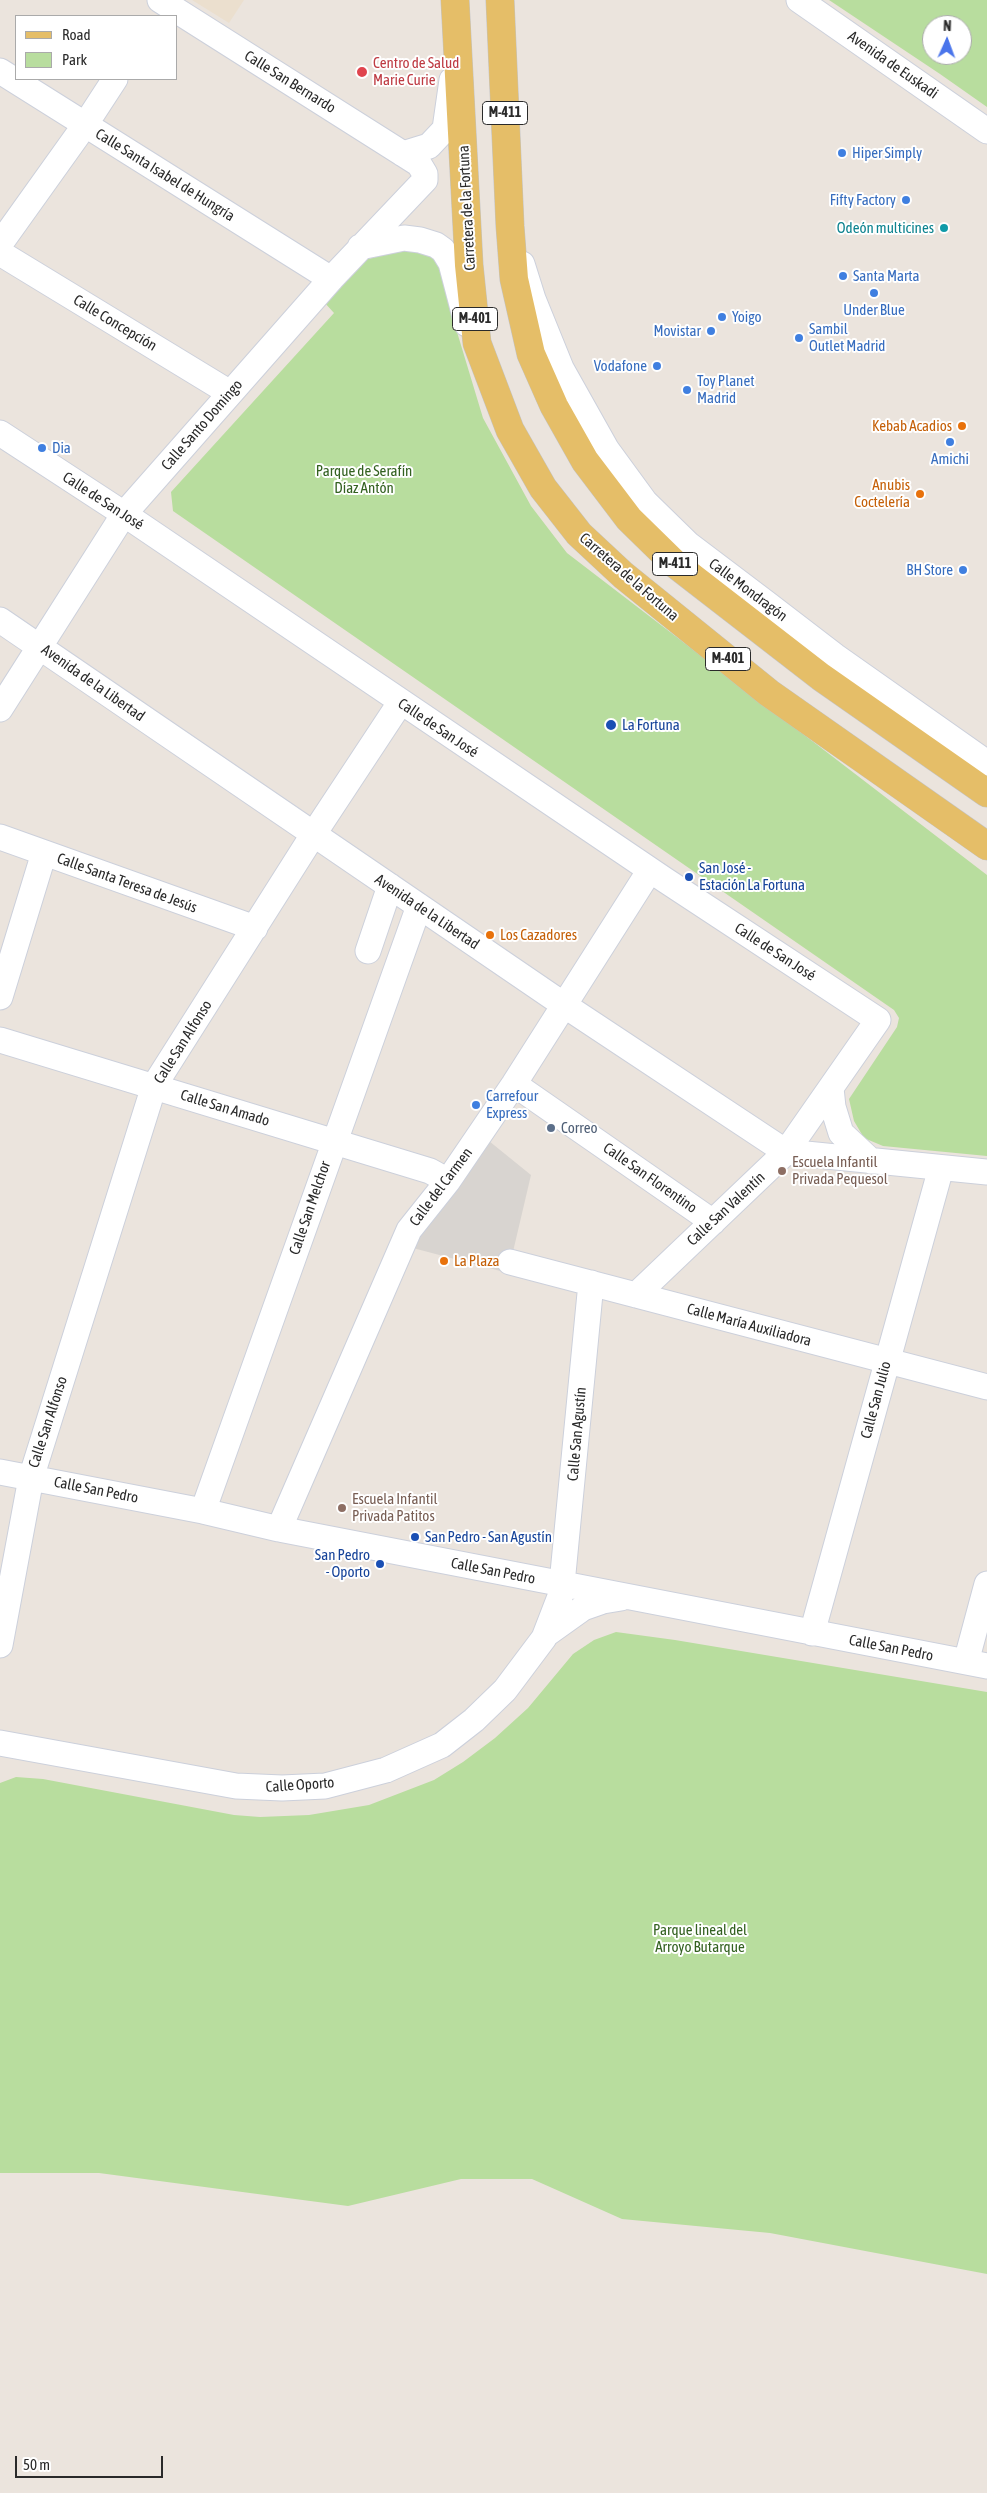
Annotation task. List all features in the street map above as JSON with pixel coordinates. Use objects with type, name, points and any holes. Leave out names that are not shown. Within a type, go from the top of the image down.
[{"type":"main road","name":"Carretera de la Fortuna","points":[[455,0],[469,265],[477,344],[510,430],[543,488],[579,534],[623,575],[769,693],[987,846]]},
{"type":"main road","name":"M-411","points":[[500,0],[514,279],[531,354],[554,406],[585,461],[629,518],[675,564],[821,677],[987,792]]},
{"type":"street","name":"Avenida de Euskadi","points":[[799,0],[987,131]]},
{"type":"street","name":"Calle San Bernardo","points":[[159,7],[172,15]]},
{"type":"street","name":"Calle San Bernardo","points":[[178,18],[411,159]]},
{"type":"street","points":[[411,159],[429,146],[445,129],[458,40]]},
{"type":"street","name":"Calle Santa Isabel de Hungría","points":[[0,71],[331,279]]},
{"type":"street","points":[[0,244],[85,125],[114,80]]},
{"type":"street","name":"Calle Santo Domingo","points":[[0,709],[124,514],[331,279],[422,185],[425,174],[411,159]]},
{"type":"street","name":"Calle Mondragón","points":[[510,226],[533,298],[561,368],[607,450],[645,502],[688,544],[835,656],[987,763]]},
{"type":"street","points":[[360,247],[404,238],[428,242],[443,250],[451,263],[462,312],[477,344]]},
{"type":"street","name":"Calle Concepción","points":[[0,253],[230,393]]},
{"type":"street","name":"Calle de San José","points":[[0,433],[124,514],[400,703],[878,1020]]},
{"type":"street","name":"Avenida de la Libertad","points":[[0,620],[564,1005],[786,1152],[987,1172]]},
{"type":"street","name":"Calle San Alfonso","points":[[0,1645],[31,1478],[154,1086],[313,835],[400,703]]},
{"type":"street","name":"Calle Santa Teresa de Jesús","points":[[0,837],[255,928]]},
{"type":"street","points":[[0,997],[44,854]]},
{"type":"street","name":"Calle del Carmen","points":[[279,1529],[409,1230],[448,1181],[514,1084],[650,870]]},
{"type":"street","points":[[368,951],[390,886]]},
{"type":"street","name":"Calle San Melchor","points":[[203,1511],[333,1142],[419,906]]},
{"type":"street","name":"Calle San Valentín","points":[[636,1295],[786,1152],[878,1020]]},
{"type":"street","name":"Calle San Amado","points":[[0,1040],[430,1171],[448,1181]]},
{"type":"street","name":"Calle San Florentino","points":[[514,1084],[713,1222]]},
{"type":"street","points":[[831,1088],[833,1108],[841,1133],[871,1161]]},
{"type":"street","name":"Calle San Julio","points":[[812,1632],[941,1168]]},
{"type":"street","name":"Calle María Auxiliadora","points":[[510,1262],[987,1387]]},
{"type":"street","name":"Calle San Agustín","points":[[563,1584],[591,1283]]},
{"type":"street","name":"Calle San Pedro","points":[[0,1472],[203,1511],[279,1529],[977,1664]]},
{"type":"street","name":"Calle Oporto","points":[[548,1633],[563,1584]]},
{"type":"street","points":[[977,1664],[987,1584]]},
{"type":"street","name":"Calle Oporto","points":[[0,1743],[236,1786],[282,1788],[325,1786],[356,1779],[400,1764],[442,1745],[474,1720],[505,1690],[548,1633],[583,1608],[603,1601],[628,1597]]},
{"type":"street","points":[[0,1762],[42,1750]]},
{"type":"shaded area","points":[[192,0],[244,0],[229,23]]},
{"type":"shaded area","points":[[489,1141],[531,1175],[508,1273],[409,1247]]},
{"type":"green space","points":[[829,0],[987,0],[987,107],[926,65],[972,65],[972,15],[922,15],[922,62]]},
{"type":"green space","name":"Parque de Serafín Díaz Antón","points":[[406,248],[425,251],[443,269],[454,322],[483,418],[531,506],[567,553],[987,875],[987,1156],[883,1146],[864,1138],[854,1121],[849,1099],[897,1027],[899,1018],[894,1010],[173,511],[171,492],[334,313],[324,302],[365,260]]},
{"type":"green space","name":"Parque lineal del Arroyo Butarque","points":[[616,1632],[675,1640],[987,1692],[987,2274],[770,2233],[622,2219],[532,2179],[461,2179],[348,2206],[99,2173],[0,2173],[0,1783],[16,1777],[43,1779],[234,1815],[260,1817],[309,1815],[369,1805],[434,1780],[463,1762],[495,1738],[528,1708],[573,1654],[594,1640]]},
{"type":"place","name":"Centro de Salud Marie Curie","points":[[362,72]]},
{"type":"place","name":"Hiper Simply","points":[[842,153]]},
{"type":"place","name":"Fifty Factory","points":[[906,200]]},
{"type":"place","name":"Odeón multicines","points":[[944,228]]},
{"type":"place","name":"Santa Marta","points":[[843,276]]},
{"type":"place","name":"Under Blue","points":[[874,293]]},
{"type":"place","name":"Yoigo","points":[[722,317]]},
{"type":"place","name":"Movistar","points":[[711,331]]},
{"type":"place","name":"Sambil Outlet Madrid","points":[[799,338]]},
{"type":"place","name":"Vodafone","points":[[657,366]]},
{"type":"place","name":"Toy Planet Madrid","points":[[687,390]]},
{"type":"place","name":"Kebab Acadios","points":[[962,426]]},
{"type":"place","name":"Amichi","points":[[950,442]]},
{"type":"place","name":"Dia","points":[[42,448]]},
{"type":"place","name":"Anubis Coctelería","points":[[920,494]]},
{"type":"place","name":"BH Store","points":[[963,570]]},
{"type":"place","name":"La Fortuna","points":[[611,725]]},
{"type":"place","name":"San José - Estación La Fortuna","points":[[689,877]]},
{"type":"place","name":"Los Cazadores","points":[[490,935]]},
{"type":"place","name":"Carrefour Express","points":[[476,1105]]},
{"type":"place","name":"Correo","points":[[551,1128]]},
{"type":"place","name":"Escuela Infantil Privada Pequesol","points":[[782,1171]]},
{"type":"place","name":"La Plaza","points":[[444,1261]]},
{"type":"place","name":"Escuela Infantil Privada Patitos","points":[[342,1508]]},
{"type":"place","name":"San Pedro - San Agustín","points":[[415,1537]]},
{"type":"place","name":"San Pedro - Oporto","points":[[380,1564]]}]
